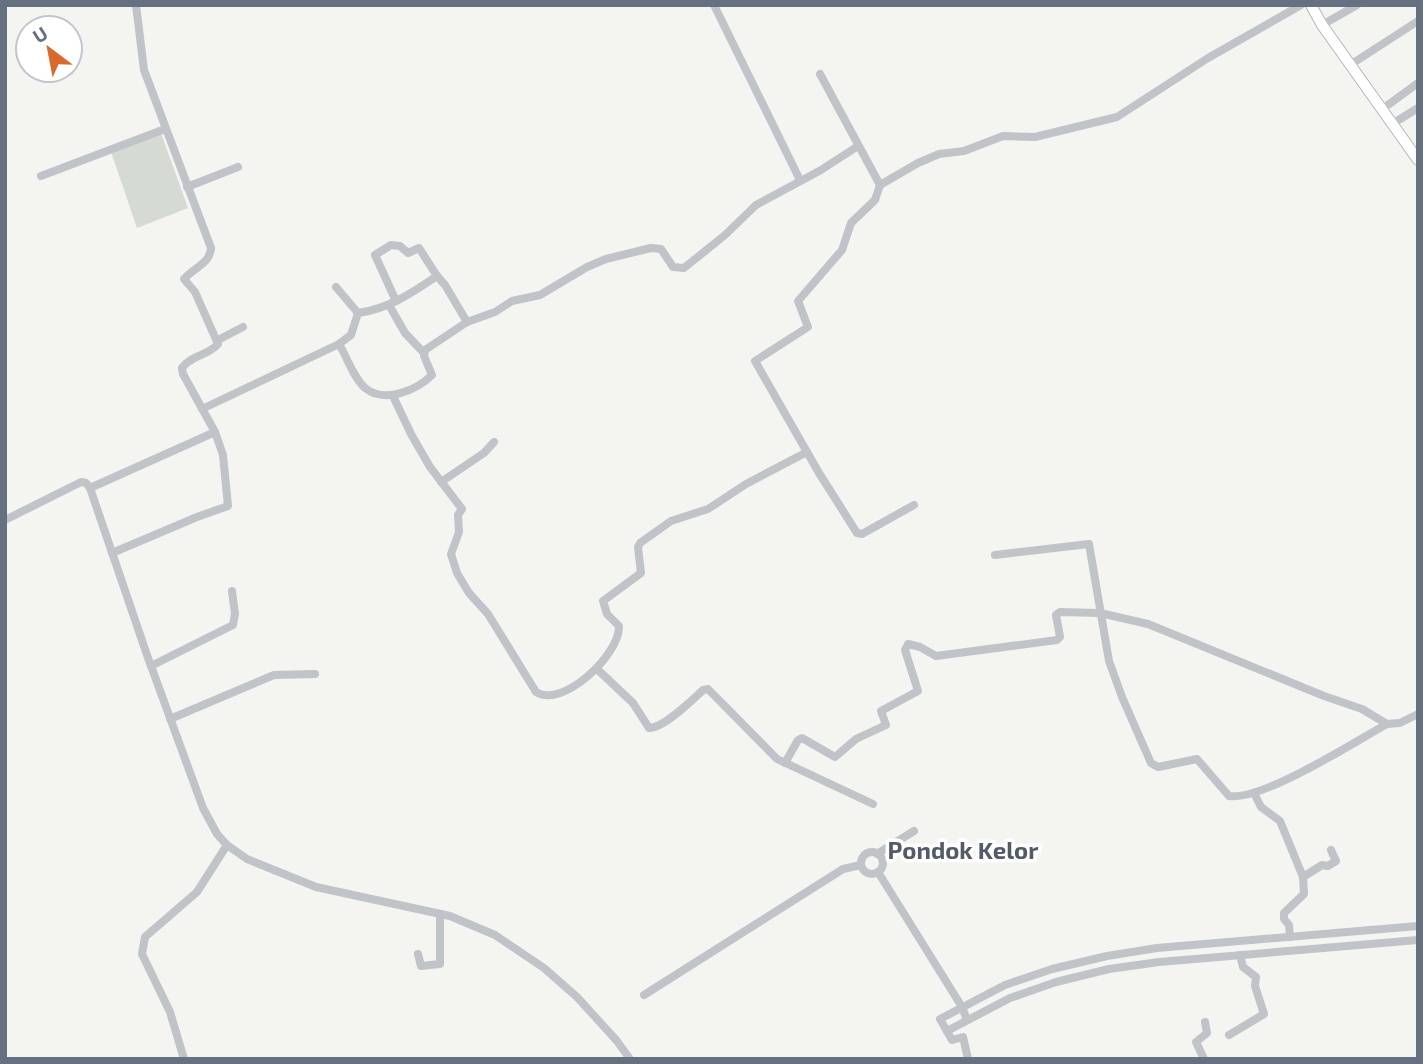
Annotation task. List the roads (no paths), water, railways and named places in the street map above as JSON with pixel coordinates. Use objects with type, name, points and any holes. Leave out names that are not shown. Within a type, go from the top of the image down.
[{"type":"street","points":[[136,5],[144,69],[211,248],[211,255],[207,260],[184,279],[195,292],[218,340],[217,347],[186,362],[182,368],[215,432],[223,455],[230,518]]},
{"type":"street","points":[[714,5],[800,180]]},
{"type":"street","points":[[1322,25],[1357,5]]},
{"type":"street","points":[[914,506],[858,534],[755,361],[808,327],[797,301],[842,250],[851,223],[875,200],[880,185],[939,154],[964,151],[1003,136],[1035,136],[1117,117],[1208,58],[1302,6],[1322,25],[1418,160]]},
{"type":"street","points":[[1350,65],[1418,21]]},
{"type":"street","points":[[820,74],[880,185]]},
{"type":"street","points":[[1381,110],[1418,83]]},
{"type":"street","points":[[1392,124],[1418,108]]},
{"type":"street","points":[[41,176],[165,129]]},
{"type":"street","points":[[424,353],[467,322],[495,312],[512,301],[540,295],[606,259],[650,248],[661,249],[673,267],[684,268],[725,235],[756,205],[858,146]]},
{"type":"street","points":[[187,187],[238,167]]},
{"type":"street","points":[[340,344],[365,388],[377,393],[393,396],[418,386],[432,375],[424,353],[411,341],[375,255],[391,244],[400,246],[408,253],[419,248],[467,322]]},
{"type":"street","points":[[358,313],[380,309],[393,303],[437,276]]},
{"type":"street","points":[[336,287],[358,313]]},
{"type":"street","points":[[202,409],[340,344],[351,335],[358,313]]},
{"type":"street","points":[[218,340],[243,327]]},
{"type":"street","points":[[393,396],[411,434],[440,482],[462,509],[458,514],[459,532],[451,554],[457,573],[469,593],[488,614],[536,692],[543,696],[551,697],[564,691],[597,669],[614,647],[620,630],[607,614],[603,601],[641,573],[638,548],[640,543],[671,521],[708,509],[767,472],[807,452]]},
{"type":"street","points":[[90,488],[215,432]]},
{"type":"street","points":[[440,482],[484,453],[494,442]]},
{"type":"street","points":[[5,520],[81,482],[90,488],[206,815],[227,845],[247,859],[316,887],[440,914],[495,935],[544,968],[594,1014],[630,1059]]},
{"type":"street","points":[[112,553],[228,506]]},
{"type":"street","points":[[995,555],[1089,544],[1109,661],[1151,763],[1165,767],[1197,759],[1229,796],[1254,793],[1296,774],[1387,724],[1400,723],[1418,714]]},
{"type":"street","points":[[151,666],[233,625],[235,614],[232,591]]},
{"type":"street","points":[[785,763],[802,738],[835,757],[856,739],[885,726],[881,711],[918,691],[905,650],[908,644],[936,656],[1034,644],[1060,638],[1056,620],[1058,612],[1100,613],[1148,624],[1362,709],[1387,724]]},
{"type":"street","points":[[597,669],[633,703],[649,728],[654,729],[703,690],[708,689],[763,747],[785,763],[873,804]]},
{"type":"street","points":[[170,719],[274,675],[315,674]]},
{"type":"street","points":[[1254,793],[1261,807],[1279,818],[1303,877],[1304,894],[1284,913],[1290,937]]},
{"type":"street","points":[[877,853],[883,866],[878,872],[864,872],[861,865],[863,857],[869,853],[877,853],[914,831]]},
{"type":"street","points":[[184,1059],[170,1013],[142,954],[142,942],[197,892],[227,845]]},
{"type":"street","points":[[1303,877],[1322,865],[1328,866],[1336,861],[1331,850]]},
{"type":"street","points":[[644,995],[843,869],[861,865]]},
{"type":"street","points":[[878,872],[962,1007],[967,1020]]},
{"type":"street","points":[[418,954],[421,966],[440,964],[440,914]]},
{"type":"street","points":[[968,1059],[963,1037],[953,1041],[940,1019],[1004,985],[1052,969],[1116,954],[1157,948],[1418,926]]},
{"type":"street","points":[[1322,934],[1323,948]]},
{"type":"street","points":[[947,1031],[1010,998],[1056,982],[1119,968],[1159,962],[1418,940]]},
{"type":"street","points":[[1116,954],[1119,968]]},
{"type":"street","points":[[1229,1035],[1264,1014],[1255,986],[1256,977],[1243,967],[1240,955]]},
{"type":"street","points":[[1205,1022],[1206,1033],[1196,1042],[1205,1059]]},
{"type":"district","name":"Pondok Kelor","points":[[963,851]]}]
